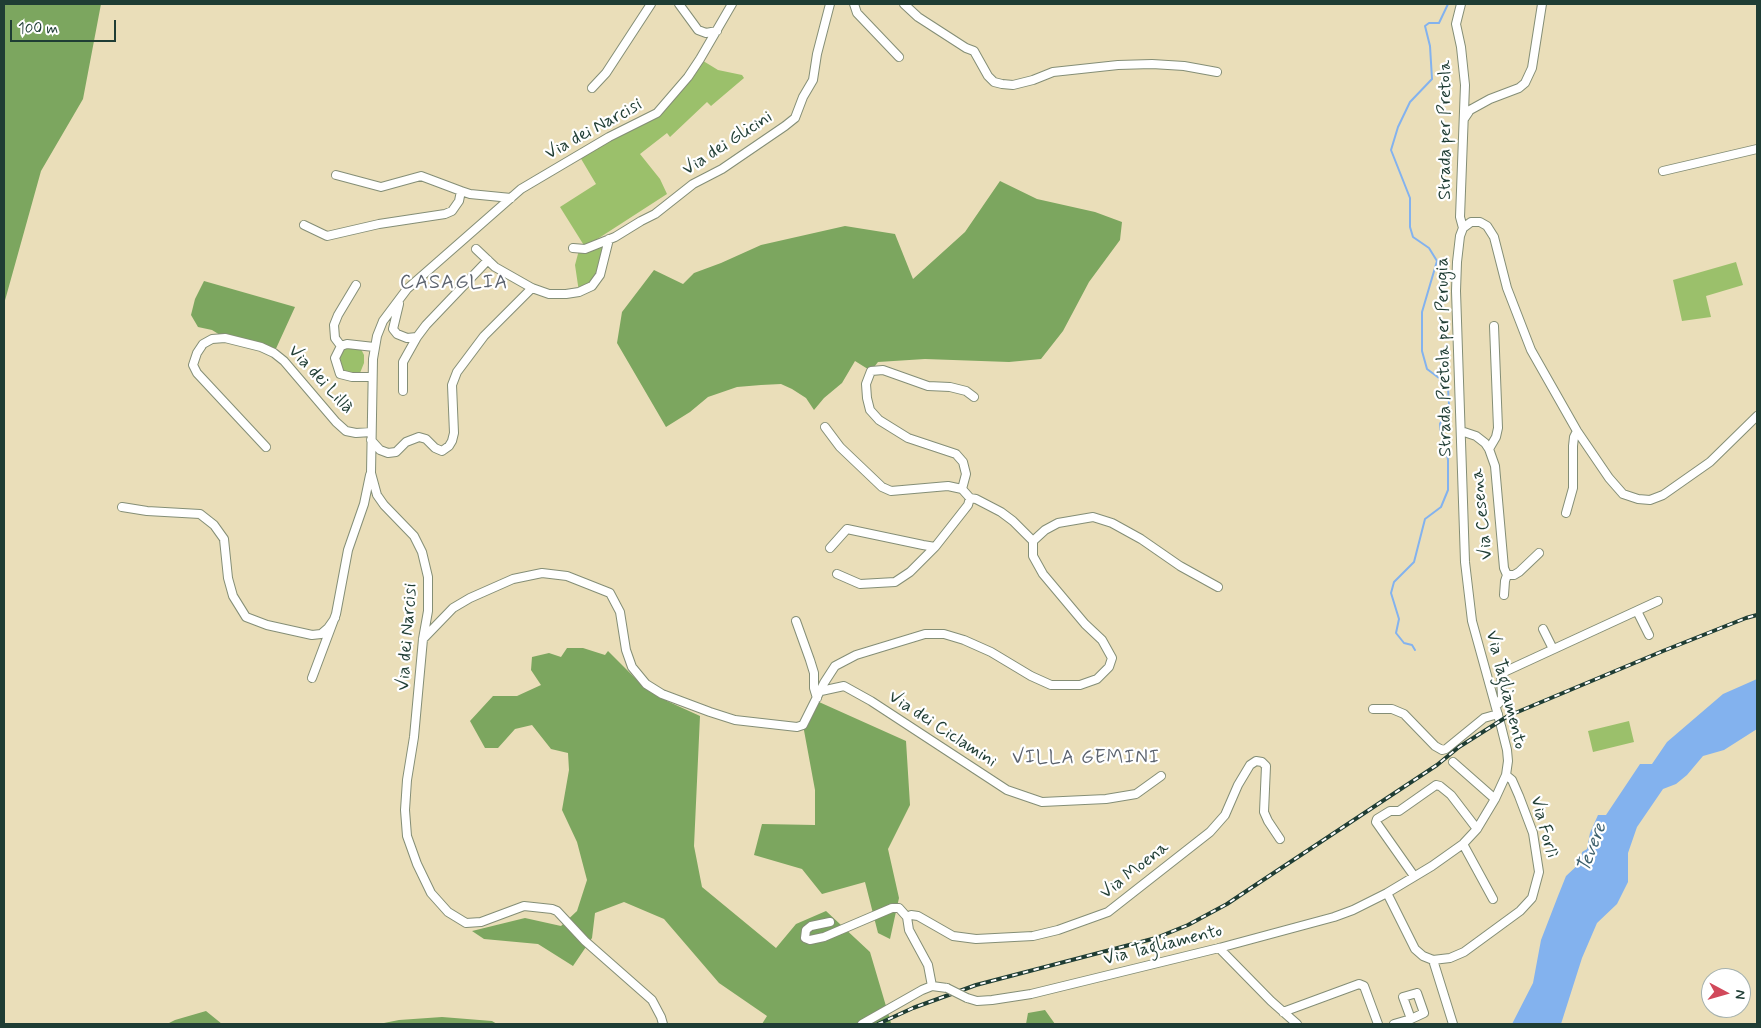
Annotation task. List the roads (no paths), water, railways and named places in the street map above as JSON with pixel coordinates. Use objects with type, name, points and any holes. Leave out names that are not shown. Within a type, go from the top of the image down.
[{"type":"street","points":[[592,88],[606,73],[651,4]]},
{"type":"street","points":[[679,4],[698,30],[706,33],[717,31]]},
{"type":"street","name":"Via dei Narcisi","points":[[663,1024],[652,1000],[585,941],[557,911],[524,906],[481,922],[466,923],[456,919],[431,893],[417,864],[407,836],[407,780],[414,737],[429,596],[426,565],[422,552],[407,528],[384,505],[377,495],[371,473],[374,346],[383,321],[407,289],[521,189],[566,161],[657,113],[688,77],[732,4]]},
{"type":"street","name":"Via dei Glicini","points":[[573,248],[585,249],[609,239],[655,214],[693,184],[722,169],[795,118],[803,97],[813,80],[817,54],[830,4]]},
{"type":"street","points":[[854,4],[858,13],[899,57]]},
{"type":"street","points":[[904,4],[918,17],[966,48],[974,51],[988,76],[994,82],[1002,84],[1013,85],[1054,72],[1118,65],[1152,64],[1184,66],[1217,72]]},
{"type":"street","name":"Strada per Pretola","points":[[1461,4],[1456,24],[1461,47],[1465,85],[1460,216],[1463,228]]},
{"type":"street","points":[[1463,121],[1470,110],[1490,99],[1519,88],[1525,83],[1532,68],[1542,4]]},
{"type":"street","points":[[1663,172],[1757,150]]},
{"type":"street","points":[[336,175],[381,187],[421,176],[470,194],[511,198]]},
{"type":"street","points":[[304,225],[327,236],[379,224],[445,214],[452,211],[459,201],[461,191]]},
{"type":"street","points":[[1463,228],[1471,222],[1480,222],[1487,226],[1494,237],[1507,288],[1531,350],[1577,431],[1609,478],[1618,489],[1632,498],[1650,500],[1663,496],[1674,489],[1710,462],[1757,416]]},
{"type":"street","name":"Strada Pretola per Perugia","points":[[1463,228],[1458,248],[1456,291],[1465,562]]},
{"type":"street","points":[[476,250],[495,267],[532,288],[549,294],[566,294],[579,292],[592,286],[600,275],[609,239]]},
{"type":"street","points":[[402,391],[404,362],[417,337],[426,325],[488,260]]},
{"type":"street","points":[[341,346],[335,338],[334,325],[356,285]]},
{"type":"street","points":[[371,436],[380,450],[388,453],[396,452],[406,442],[420,438],[426,439],[435,448],[442,451],[449,446],[454,433],[452,385],[457,372],[484,336],[532,288]]},
{"type":"street","points":[[400,297],[393,328],[397,334],[407,338],[417,337]]},
{"type":"street","name":"Via Cesena","points":[[1489,449],[1498,428],[1494,326]]},
{"type":"street","name":"Via dei Lillà","points":[[266,447],[197,373],[192,365],[196,353],[203,344],[212,339],[225,338],[261,346],[274,352],[346,431],[371,436]]},
{"type":"street","points":[[341,346],[355,344],[374,346]]},
{"type":"street","points":[[341,346],[336,358],[340,374],[372,378]]},
{"type":"street","points":[[962,490],[966,474],[963,462],[956,454],[908,438],[879,420],[870,410],[866,398],[866,384],[870,372],[883,370],[928,386],[950,387],[966,391],[974,397]]},
{"type":"street","points":[[423,639],[453,608],[470,598],[513,579],[542,573],[567,576],[610,593],[620,612],[626,650],[632,667],[646,684],[662,694],[735,720],[797,726],[803,725],[824,683],[835,666],[848,658],[925,634],[944,634],[964,640],[991,652],[1031,676],[1051,685],[1080,685],[1098,679],[1109,667],[1112,658],[1102,640],[1085,624],[1043,574],[1033,556],[1033,541],[1013,521],[1001,512],[976,499],[970,498],[962,490],[948,486],[891,491],[882,487],[845,452],[825,427]]},
{"type":"street","name":"Via Cesena","points":[[1461,431],[1476,436],[1485,443],[1495,466],[1504,568],[1507,575],[1504,595]]},
{"type":"street","points":[[1566,513],[1573,488],[1573,446],[1577,431]]},
{"type":"street","points":[[312,678],[335,618],[348,550],[364,504],[371,473]]},
{"type":"street","points":[[836,574],[860,584],[895,582],[910,572],[935,546],[968,505],[970,498]]},
{"type":"street","points":[[122,507],[147,511],[200,514],[214,525],[224,539],[228,578],[234,596],[246,617],[267,625],[312,635],[321,634],[335,618]]},
{"type":"street","points":[[1033,541],[1045,530],[1058,523],[1093,518],[1112,523],[1141,539],[1180,566],[1218,587]]},
{"type":"street","points":[[830,548],[847,529],[935,546]]},
{"type":"street","name":"Via Cesena","points":[[1507,575],[1514,575],[1519,572],[1539,554]]},
{"type":"street","name":"Via Tagliamento","points":[[932,986],[947,988],[977,1001],[1015,998],[1219,948],[1334,917],[1352,910],[1387,893],[1463,844],[1477,830],[1495,799],[1506,775],[1508,761],[1497,710],[1472,621],[1465,562]]},
{"type":"street","points":[[1373,709],[1392,709],[1404,714],[1436,746],[1446,750],[1484,718],[1497,710],[1502,696],[1501,678],[1504,672],[1658,601]]},
{"type":"street","points":[[1637,611],[1649,635]]},
{"type":"street","points":[[796,621],[814,674],[814,688],[819,694]]},
{"type":"street","points":[[1543,629],[1553,649]]},
{"type":"street","name":"Via dei Ciclamini","points":[[819,694],[844,686],[871,701],[1007,790],[1042,802],[1106,799],[1136,794],[1162,776]]},
{"type":"street","name":"Via Moena","points":[[830,922],[812,926],[806,930],[805,938],[810,940],[824,937],[892,908],[899,908],[907,917],[911,915],[918,916],[953,936],[976,940],[1033,936],[1058,930],[1108,912],[1210,832],[1225,815],[1238,785],[1250,765],[1256,762],[1262,762],[1266,766],[1264,812],[1280,839]]},
{"type":"street","points":[[1453,762],[1495,799]]},
{"type":"street","name":"Via Forlì","points":[[1433,960],[1450,958],[1464,952],[1520,911],[1532,898],[1539,872],[1532,833],[1512,780],[1506,775]]},
{"type":"street","points":[[1414,876],[1376,822],[1377,819],[1390,811],[1398,811],[1436,785],[1451,795],[1477,830]]},
{"type":"street","points":[[1463,844],[1493,899]]},
{"type":"street","points":[[1387,893],[1415,949],[1423,956],[1433,960],[1453,1024]]},
{"type":"street","points":[[862,1024],[932,986],[928,965],[909,930],[907,917]]},
{"type":"street","points":[[1219,948],[1297,1024]]},
{"type":"street","points":[[1283,1012],[1359,984],[1364,986],[1378,1024]]},
{"type":"street","points":[[1394,1024],[1411,1019]]},
{"type":"water","name":"Tevere","points":[[1757,679],[1757,729],[1724,750],[1703,756],[1687,775],[1676,784],[1663,789],[1637,827],[1628,853],[1628,882],[1617,904],[1597,923],[1582,958],[1561,1024],[1512,1024],[1533,983],[1541,940],[1566,876],[1581,862],[1582,852],[1587,849],[1590,833],[1598,815],[1606,815],[1640,764],[1652,764],[1667,742],[1723,694]]},
{"type":"waterway","points":[[1415,650],[1412,645],[1404,643],[1396,633],[1399,619],[1391,593],[1394,582],[1414,562],[1425,519],[1441,507],[1448,490],[1448,460],[1440,424],[1449,405],[1448,388],[1427,369],[1422,351],[1422,312],[1437,261],[1429,248],[1413,237],[1410,227],[1410,198],[1391,150],[1398,127],[1410,102],[1432,79],[1430,46],[1425,26],[1429,23],[1439,23],[1448,4]]},
{"type":"railway","points":[[878,1024],[913,1008],[976,985],[1156,938],[1188,925],[1227,904],[1508,716],[1663,651],[1757,615]]},
{"type":"district","name":"CASAGLIA","points":[[454,284]]},
{"type":"district","name":"VILLA GEMINI","points":[[1086,759]]}]
